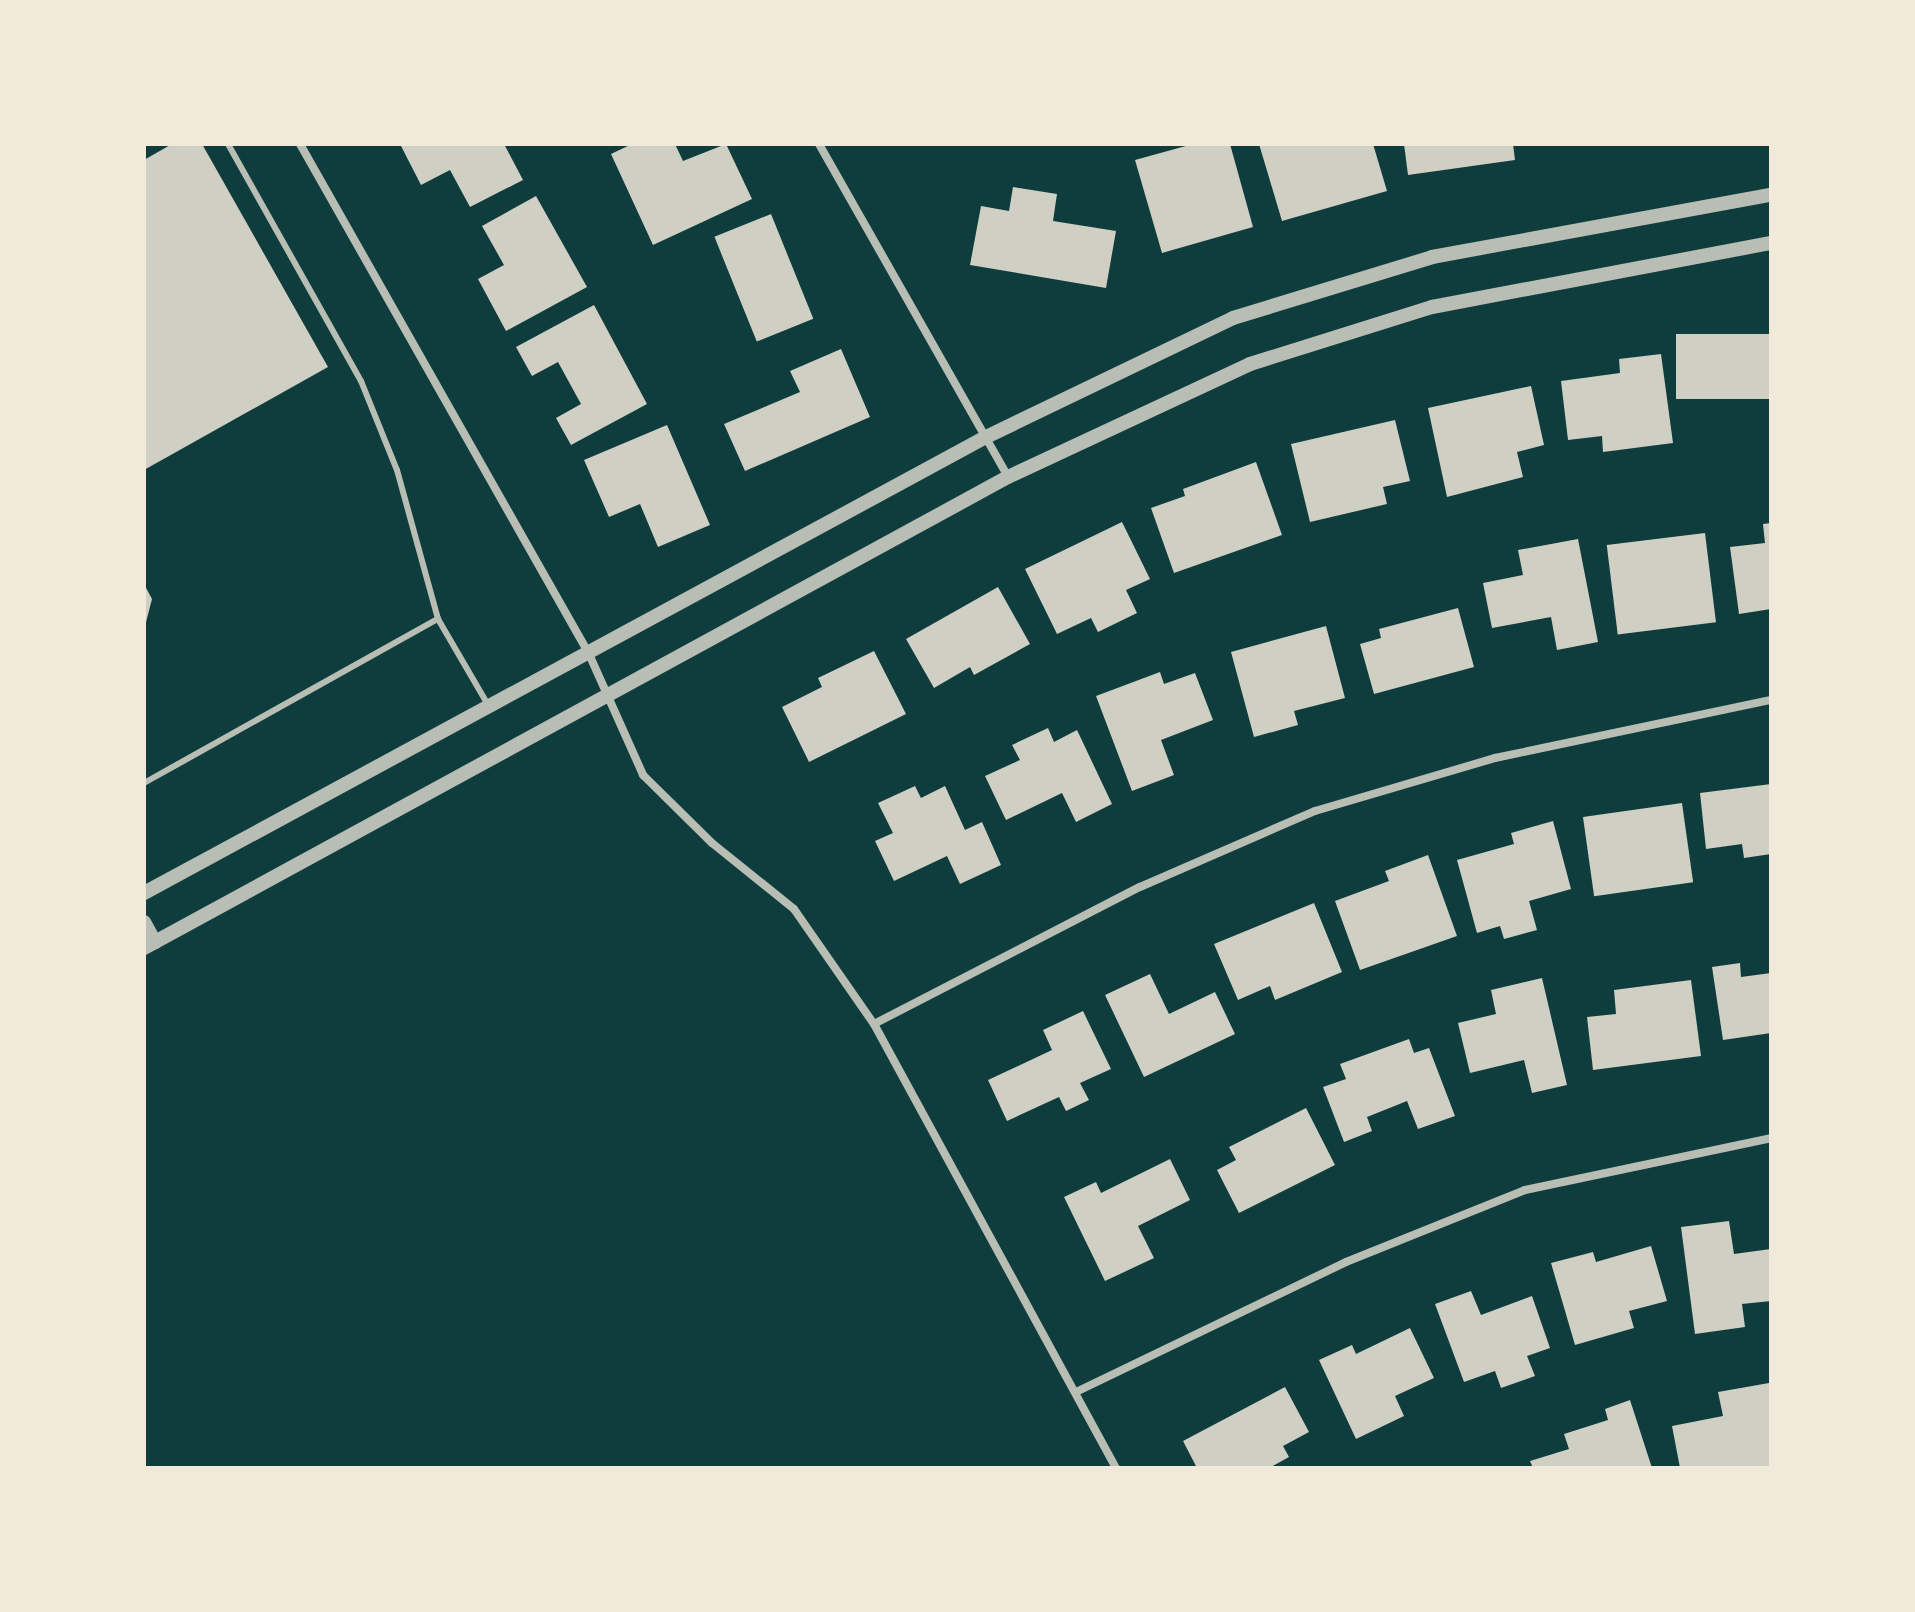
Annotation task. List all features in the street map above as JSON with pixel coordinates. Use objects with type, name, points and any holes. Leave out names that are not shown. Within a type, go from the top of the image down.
[{"type":"street","points":[[300,144],[589,654],[606,700],[643,775],[712,843],[794,909],[874,1024],[1116,1468]]},
{"type":"street","points":[[819,144],[1008,477]]},
{"type":"street","points":[[144,893],[984,438],[1248,313],[1432,257],[1771,195]]},
{"type":"street","points":[[144,922],[150,945],[606,700],[1008,477],[1250,364],[1432,307],[1771,243]]},
{"type":"street","points":[[874,1024],[1140,887],[1315,811],[1495,758],[1771,700]]},
{"type":"street","points":[[1076,1392],[1346,1262],[1525,1190],[1771,1138]]},
{"type":"lane","points":[[228,144],[361,381],[397,470],[438,619],[489,708]]},
{"type":"lane","points":[[144,783],[438,619]]},
{"type":"building","points":[[172,144],[202,144],[328,367],[144,470],[144,160]]},
{"type":"building","points":[[400,144],[504,144],[523,180],[470,207],[450,170],[421,185]]},
{"type":"building","points":[[632,144],[675,144],[683,161],[726,144],[752,199],[653,245],[611,154]]},
{"type":"building","points":[[1193,144],[1230,144],[1253,227],[1162,253],[1135,160]]},
{"type":"building","points":[[1259,144],[1373,144],[1387,191],[1282,221]]},
{"type":"building","points":[[1404,144],[1513,144],[1515,160],[1408,175]]},
{"type":"building","points":[[1013,187],[1057,194],[1053,221],[1116,231],[1106,288],[970,265],[981,206],[1009,211]]},
{"type":"building","points":[[536,196],[587,287],[506,331],[478,279],[504,265],[482,226]]},
{"type":"building","points":[[771,214],[813,319],[757,342],[714,237]]},
{"type":"building","points":[[594,305],[647,404],[571,445],[556,418],[581,404],[558,362],[532,376],[516,347]]},
{"type":"building","points":[[1676,334],[1771,334],[1771,399],[1676,399]]},
{"type":"building","points":[[841,349],[870,417],[745,471],[724,424],[800,392],[790,371]]},
{"type":"building","points":[[1661,354],[1673,443],[1603,452],[1602,436],[1568,440],[1561,381],[1620,373],[1619,359]]},
{"type":"building","points":[[1531,386],[1544,445],[1517,452],[1523,477],[1447,497],[1428,408]]},
{"type":"building","points":[[1395,420],[1410,481],[1383,487],[1387,504],[1310,522],[1291,444]]},
{"type":"building","points":[[667,425],[710,525],[658,547],[640,504],[609,517],[584,460]]},
{"type":"building","points":[[1256,462],[1282,535],[1174,573],[1151,508],[1185,496],[1183,489]]},
{"type":"building","points":[[1122,522],[1150,579],[1126,590],[1137,613],[1098,632],[1091,618],[1057,634],[1025,569]]},
{"type":"building","points":[[1771,523],[1771,609],[1739,614],[1730,547],[1765,543],[1763,524]]},
{"type":"building","points":[[1705,533],[1716,622],[1618,634],[1607,545]]},
{"type":"building","points":[[1578,539],[1598,642],[1557,650],[1551,617],[1492,628],[1483,583],[1523,575],[1518,550]]},
{"type":"building","points":[[144,584],[152,599],[145,626],[144,626]]},
{"type":"building","points":[[998,587],[1030,644],[974,675],[970,667],[934,688],[906,639]]},
{"type":"building","points":[[1458,608],[1474,667],[1374,694],[1360,644],[1381,638],[1379,629]]},
{"type":"building","points":[[1326,626],[1345,698],[1294,711],[1298,725],[1254,737],[1231,652]]},
{"type":"building","points":[[874,651],[906,714],[809,762],[782,707],[822,687],[818,678]]},
{"type":"building","points":[[1160,672],[1164,684],[1195,673],[1213,720],[1161,740],[1174,775],[1132,791],[1096,696]]},
{"type":"building","points":[[1048,728],[1054,742],[1077,730],[1112,804],[1076,822],[1062,793],[1006,820],[985,776],[1020,760],[1012,745]]},
{"type":"building","points":[[1771,784],[1771,854],[1744,858],[1742,844],[1706,849],[1700,793]]},
{"type":"building","points":[[915,786],[921,798],[945,786],[965,830],[982,822],[1001,865],[960,884],[947,856],[894,881],[875,841],[893,833],[878,803]]},
{"type":"building","points":[[1682,803],[1693,882],[1594,896],[1583,817]]},
{"type":"building","points":[[1553,821],[1571,889],[1529,901],[1537,930],[1504,939],[1500,926],[1477,933],[1457,860],[1514,844],[1511,833]]},
{"type":"building","points":[[1428,855],[1457,936],[1360,970],[1335,901],[1389,881],[1385,871]]},
{"type":"building","points":[[1314,903],[1342,972],[1275,1000],[1270,986],[1238,1000],[1214,944]]},
{"type":"building","points":[[1740,963],[1741,977],[1771,973],[1771,1033],[1723,1040],[1712,967]]},
{"type":"building","points":[[1150,974],[1169,1014],[1215,992],[1235,1034],[1144,1077],[1105,995]]},
{"type":"building","points":[[1542,978],[1567,1085],[1532,1093],[1524,1060],[1470,1073],[1458,1023],[1496,1014],[1491,990]]},
{"type":"building","points":[[1691,980],[1701,1056],[1593,1070],[1587,1017],[1616,1014],[1614,990]]},
{"type":"building","points":[[1083,1011],[1111,1069],[1080,1083],[1089,1100],[1066,1111],[1059,1097],[1007,1121],[988,1080],[1052,1050],[1043,1030]]},
{"type":"building","points":[[1409,1039],[1414,1053],[1429,1048],[1455,1116],[1418,1129],[1407,1101],[1367,1117],[1372,1131],[1344,1142],[1323,1087],[1346,1079],[1340,1064]]},
{"type":"building","points":[[1306,1108],[1335,1165],[1239,1213],[1217,1170],[1236,1160],[1229,1147]]},
{"type":"building","points":[[1170,1159],[1190,1200],[1138,1226],[1154,1258],[1105,1281],[1064,1197],[1096,1182],[1101,1193]]},
{"type":"building","points":[[1729,1221],[1734,1254],[1771,1249],[1771,1301],[1742,1304],[1745,1327],[1695,1334],[1681,1227]]},
{"type":"building","points":[[1651,1246],[1667,1301],[1629,1311],[1634,1328],[1575,1345],[1551,1263],[1593,1252],[1596,1262]]},
{"type":"building","points":[[1471,1291],[1481,1315],[1532,1296],[1550,1348],[1527,1356],[1535,1376],[1501,1388],[1495,1371],[1464,1382],[1435,1304]]},
{"type":"building","points":[[1410,1328],[1434,1378],[1395,1396],[1404,1416],[1356,1439],[1319,1360],[1352,1345],[1356,1354]]},
{"type":"building","points":[[1769,1383],[1771,1468],[1680,1468],[1672,1426],[1723,1416],[1718,1392]]},
{"type":"building","points":[[1285,1387],[1309,1432],[1283,1446],[1289,1457],[1269,1468],[1197,1468],[1183,1441]]},
{"type":"building","points":[[1630,1400],[1652,1468],[1533,1468],[1530,1461],[1569,1449],[1564,1434],[1608,1420],[1605,1409]]}]
